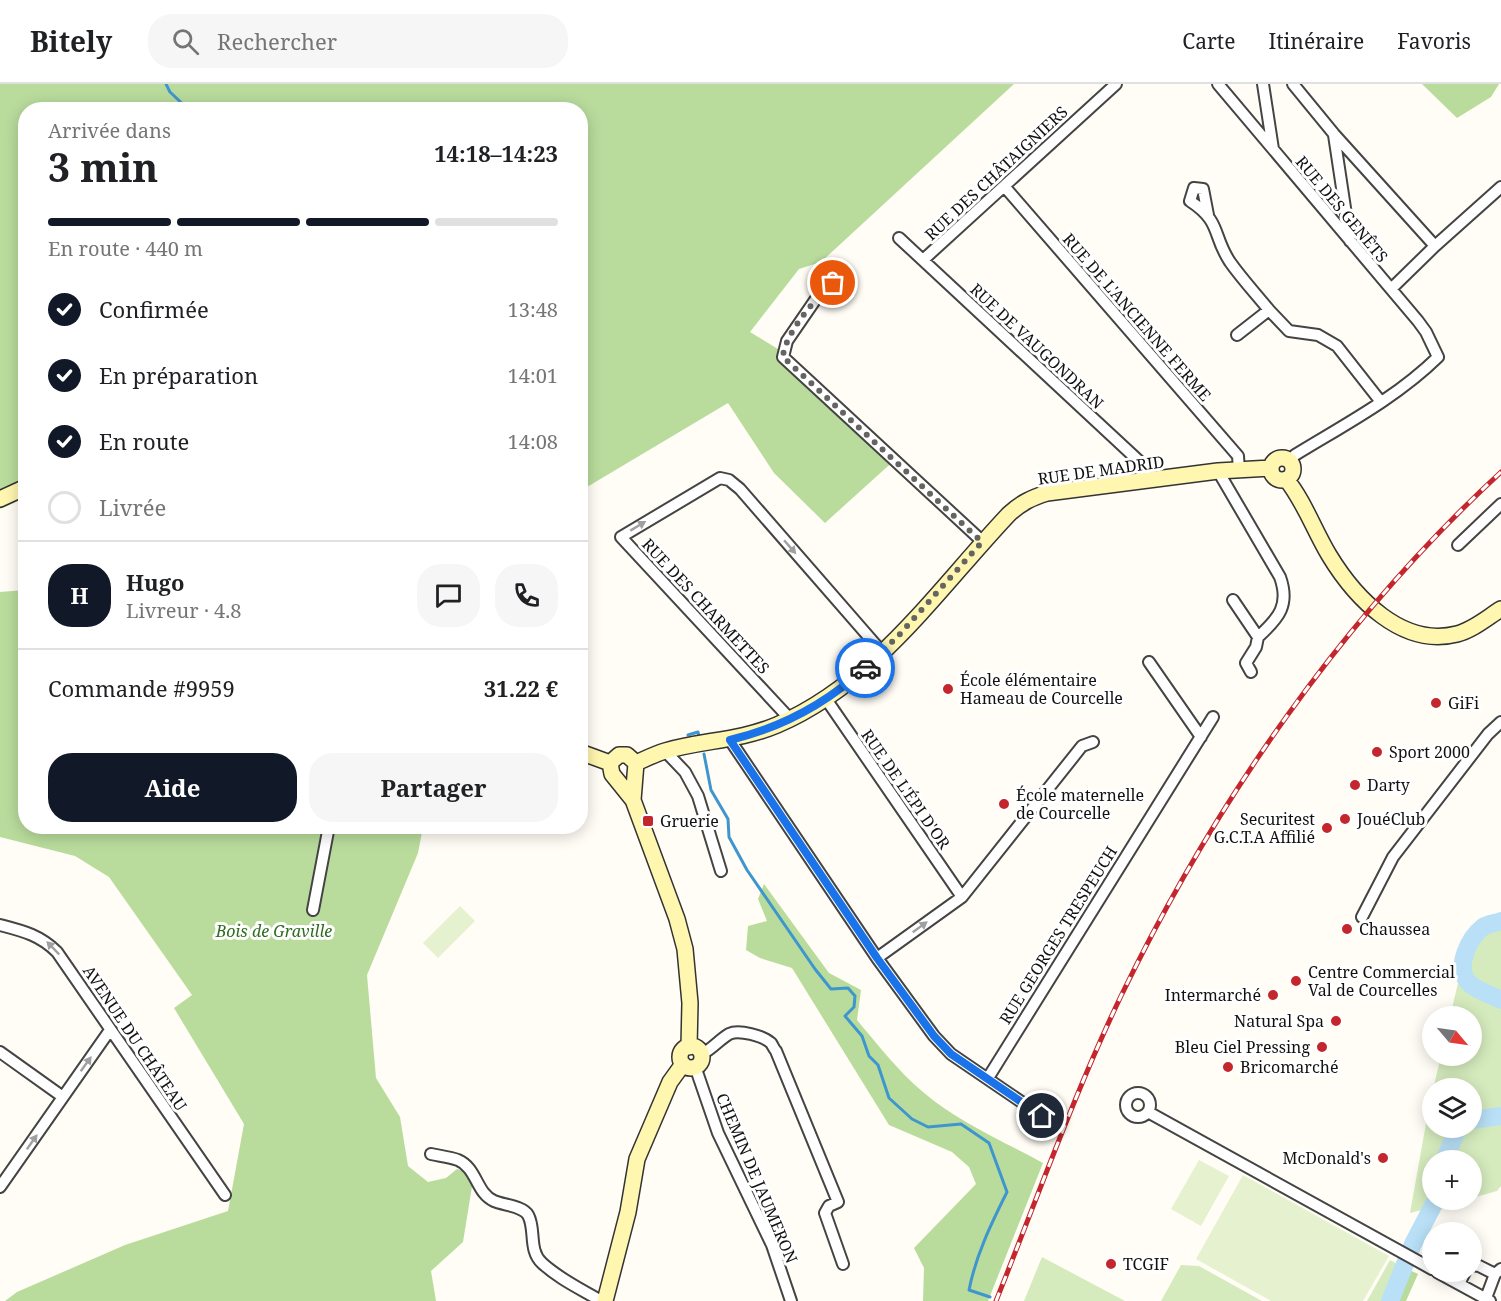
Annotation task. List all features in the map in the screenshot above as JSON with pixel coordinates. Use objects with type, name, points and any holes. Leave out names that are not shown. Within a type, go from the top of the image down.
[{"type":"street","name":"RUE DES CHÂTAIGNIERS","points":[[923,260],[1116,84]]},
{"type":"street","name":"RUE DES GENÊTS","points":[[1218,84],[1426,332],[1438,357],[1381,402]]},
{"type":"street","points":[[1263,84],[1273,150]]},
{"type":"street","points":[[1293,84],[1334,134],[1435,246]]},
{"type":"street","points":[[1334,134],[1350,242]]},
{"type":"street","name":"RUE DE L'ANCIENNE FERME","points":[[1004,186],[1238,456],[1239,470]]},
{"type":"street","points":[[1391,289],[1501,187]]},
{"type":"street","points":[[1208,214],[1231,263],[1269,310],[1289,331],[1318,335],[1337,346],[1381,402],[1295,455],[1289,461]]},
{"type":"street","name":"RUE DE VAUGONDRAN","points":[[899,238],[1140,462],[1147,481]]},
{"type":"street","points":[[846,273],[820,293],[787,341],[783,357],[982,542]]},
{"type":"street","points":[[1237,335],[1269,310]]},
{"type":"street","points":[[1283,458],[1289,461],[1292,471],[1286,479],[1281,480],[1275,477],[1271,468],[1276,460],[1283,458]]},
{"type":"street","name":"RUE DE MADRID","points":[[635,768],[665,751],[751,735],[790,719],[826,699],[847,684],[882,652],[982,542],[1021,503],[1033,497],[1047,493],[1218,471],[1271,468]]},
{"type":"street","points":[[1218,471],[1280,577],[1285,591],[1284,605],[1269,627],[1258,637],[1256,647],[1246,663],[1251,672]]},
{"type":"street","name":"RUE DES CHARMETTES","points":[[790,719],[621,537],[720,478],[729,480],[740,489],[882,652]]},
{"type":"street","points":[[1286,479],[1344,578],[1391,622],[1416,633],[1442,636],[1459,634],[1501,609]]},
{"type":"street","points":[[0,499],[18,491]]},
{"type":"street","points":[[1458,545],[1501,504]]},
{"type":"street","points":[[1233,600],[1258,637]]},
{"type":"street","points":[[1149,662],[1201,737]]},
{"type":"street","name":"RUE DE L'ÉPI D'OR","points":[[826,699],[962,897]]},
{"type":"street","name":"RUE GEORGES TRESPEUCH","points":[[988,1078],[1213,717]]},
{"type":"street","points":[[1362,916],[1393,857],[1452,780],[1501,722]]},
{"type":"street","points":[[730,740],[877,958],[934,1036],[951,1054],[1042,1116]]},
{"type":"street","points":[[877,958],[962,897],[1082,746],[1093,742]]},
{"type":"street","points":[[665,751],[685,772],[698,796],[722,871]]},
{"type":"street","points":[[633,800],[635,768],[631,756],[623,754],[615,756],[612,770],[633,800],[677,919],[685,948],[692,1058]]},
{"type":"street","points":[[588,756],[626,780],[635,768]]},
{"type":"street","points":[[313,910],[327,834]]},
{"type":"street","name":"AVENUE DU CHÂTEAU","points":[[0,925],[30,932],[46,941],[57,952],[225,1195]]},
{"type":"street","points":[[0,1187],[110,1030]]},
{"type":"street","points":[[431,1154],[460,1161],[475,1175],[483,1194],[492,1200],[524,1211],[528,1216],[532,1241],[540,1262],[562,1279],[603,1301],[628,1212],[637,1159],[670,1082],[692,1058],[711,1050],[729,1035],[736,1032],[763,1039],[771,1043],[776,1051],[838,1202],[829,1206],[825,1213],[843,1264]]},
{"type":"street","points":[[0,1052],[63,1097]]},
{"type":"street","name":"CHEMIN DE JAUMERON","points":[[692,1058],[718,1133],[772,1245],[791,1301]]},
{"type":"street","points":[[1148,1112],[1422,1264]]},
{"type":"street","points":[[1455,1282],[1488,1300],[1498,1272],[1482,1267]]},
{"type":"green space","points":[[0,84],[1014,84],[821,262],[799,269],[750,332],[791,357],[898,457],[825,523],[774,473],[728,403],[588,486],[588,102],[18,102],[18,501],[0,509]]},
{"type":"green space","points":[[1422,84],[1499,84],[1491,97],[1457,118]]},
{"type":"green space","name":"Bois de Graville","points":[[18,591],[18,834],[422,834],[418,853],[367,975],[376,1078],[400,1117],[408,1166],[428,1182],[446,1178],[457,1169],[474,1174],[463,1242],[431,1271],[436,1301],[5,1301],[17,1292],[125,1245],[228,1211],[244,1124],[174,1008],[192,995],[109,877],[75,856],[0,837],[0,592]]},
{"type":"green space","points":[[764,884],[829,973],[861,990],[857,1020],[905,1075],[951,1113],[1043,1163],[988,1301],[923,1301],[924,1268],[914,1248],[976,1184],[969,1167],[952,1152],[889,1125],[792,968],[760,958],[746,950],[748,926],[767,921],[758,899]]},
{"type":"green space","points":[[460,906],[475,921],[438,958],[423,943]]},
{"type":"green space","points":[[1501,922],[1501,1186],[1497,1191],[1482,1195],[1482,1150],[1422,1150],[1422,1210],[1410,1213],[1423,1138],[1482,1138],[1482,1078],[1436,1078],[1439,1066],[1482,1066],[1482,1006],[1453,1006],[1462,966],[1491,927]]},
{"type":"green space","points":[[1199,1160],[1229,1176],[1201,1226],[1171,1209]]},
{"type":"green space","points":[[1243,1175],[1389,1256],[1363,1301],[1271,1301],[1196,1259]]},
{"type":"green space","points":[[1042,1257],[1125,1301],[1024,1301]]},
{"type":"green space","points":[[1390,1260],[1401,1266],[1385,1301],[1367,1301]]},
{"type":"green space","points":[[1181,1265],[1199,1266],[1262,1301],[1161,1301]]},
{"type":"green space","points":[[1401,1266],[1418,1274],[1406,1301],[1385,1301]]},
{"type":"waterway","points":[[166,84],[170,92],[181,102]]},
{"type":"waterway","points":[[688,735],[698,732],[699,736]]},
{"type":"waterway","points":[[704,754],[711,790],[728,819],[729,837],[747,870],[831,989],[848,988],[855,996],[854,1007],[845,1016],[862,1036],[869,1056],[878,1065],[889,1098],[912,1119],[928,1127],[961,1124],[989,1143],[1007,1192],[980,1252],[969,1290],[990,1297]]},
{"type":"waterway","points":[[1501,921],[1485,926],[1478,932],[1463,960],[1464,975],[1468,982],[1501,1000]]},
{"type":"waterway","points":[[1482,1119],[1501,1116]]},
{"type":"waterway","points":[[1449,1150],[1454,1138]]},
{"type":"waterway","points":[[1390,1301],[1413,1244],[1431,1210]]},
{"type":"railway","points":[[996,1301],[1104,1033],[1158,924],[1198,853],[1287,716],[1336,651],[1443,529],[1501,472]]},
{"type":"way so far","points":[[833,283],[820,293],[787,341],[783,357],[982,542],[900,634],[865,668]]},
{"type":"place","name":"École élémentaire Hameau de Courcelle","points":[[948,689]]},
{"type":"place","name":"GiFi","points":[[1436,703]]},
{"type":"place","name":"Sport 2000","points":[[1377,752]]},
{"type":"place","name":"Darty","points":[[1355,785]]},
{"type":"place","name":"École maternelle de Courcelle","points":[[1004,804]]},
{"type":"place","name":"JouéClub","points":[[1345,819]]},
{"type":"place","name":"Gruerie","points":[[648,821]]},
{"type":"place","name":"Securitest G.C.T.A Affilié","points":[[1327,828]]},
{"type":"place","name":"Chaussea","points":[[1347,929]]},
{"type":"place","name":"Centre Commercial Val de Courcelles","points":[[1296,981]]},
{"type":"place","name":"Intermarché","points":[[1273,995]]},
{"type":"place","name":"Natural Spa","points":[[1336,1021]]},
{"type":"place","name":"Bleu Ciel Pressing","points":[[1322,1047]]},
{"type":"place","name":"Bricomarché","points":[[1228,1067]]},
{"type":"place","name":"McDonald's","points":[[1383,1158]]},
{"type":"place","name":"TCGIF","points":[[1111,1264]]},
{"type":"route","points":[[865,668],[826,699],[790,719],[751,735],[730,740],[877,958],[934,1036],[951,1054],[1042,1116]]}]
